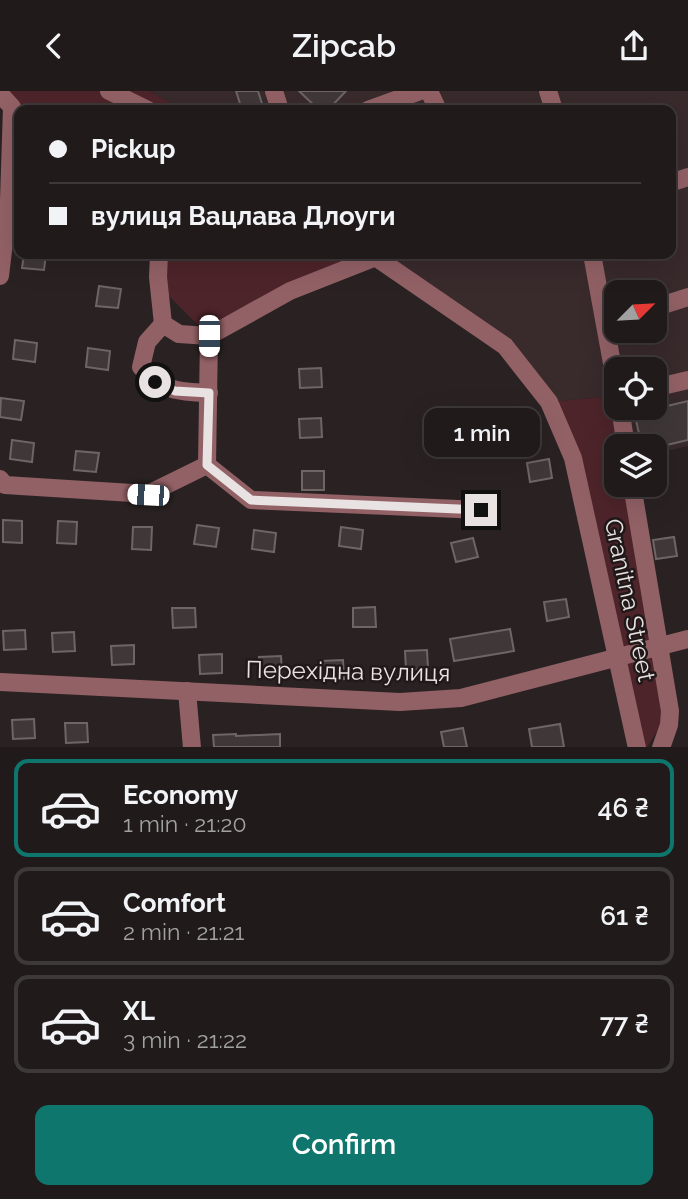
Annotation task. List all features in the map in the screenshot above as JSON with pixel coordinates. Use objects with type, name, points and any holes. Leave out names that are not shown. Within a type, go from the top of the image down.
[{"type":"street","points":[[110,91],[138,105]]},
{"type":"street","points":[[382,105],[420,91]]},
{"type":"street","points":[[0,94],[12,107],[9,200],[0,277]]},
{"type":"street","points":[[159,259],[163,324],[147,342],[141,367],[155,382],[175,391],[209,393]]},
{"type":"street","points":[[163,324],[179,334],[209,336],[290,291],[367,259]]},
{"type":"street","name":"Granitna Street","points":[[383,259],[505,346],[549,402],[573,458],[637,747]]},
{"type":"street","points":[[593,259],[604,299]]},
{"type":"street","points":[[667,304],[688,297]]},
{"type":"street","points":[[207,465],[209,336]]},
{"type":"street","points":[[667,385],[688,380]]},
{"type":"street","points":[[0,479],[5,485],[148,495],[207,465]]},
{"type":"street","points":[[207,465],[251,500],[481,510]]},
{"type":"street","name":"Granitna Street","points":[[634,497],[670,711],[669,725],[661,747]]},
{"type":"street","name":"Перехідна вулиця","points":[[0,682],[400,702],[461,698],[688,639]]},
{"type":"street","points":[[187,691],[192,747]]},
{"type":"shaded area","points":[[0,91],[149,91],[175,105],[15,105]]},
{"type":"shaded area","points":[[149,91],[688,91],[688,446],[667,451],[667,434],[624,434],[622,420],[667,420],[667,357],[604,357],[604,397],[549,402],[505,346],[379,259],[676,259],[676,105],[175,105]]},
{"type":"shaded area","points":[[155,259],[362,259],[209,336],[154,281]]},
{"type":"shaded area","points":[[604,397],[604,420],[619,420],[623,434],[604,434],[604,497],[634,497],[670,711],[647,747],[637,747],[588,523],[549,402]]},
{"type":"building","points":[[236,91],[258,91],[262,105],[240,105]]},
{"type":"building","points":[[299,91],[346,91],[333,105],[314,105]]},
{"type":"building","points":[[23,259],[45,259],[44,270],[22,268]]},
{"type":"building","points":[[99,286],[121,289],[118,308],[96,306]]},
{"type":"building","points":[[15,340],[37,343],[35,362],[13,359]]},
{"type":"building","points":[[88,348],[110,351],[108,370],[86,367]]},
{"type":"building","points":[[321,368],[322,387],[300,388],[299,369]]},
{"type":"building","points":[[1,398],[24,401],[21,420],[0,417]]},
{"type":"building","points":[[688,401],[688,440],[667,445],[667,434],[639,434],[636,420],[667,420],[667,406]]},
{"type":"building","points":[[321,418],[322,437],[300,438],[299,419]]},
{"type":"building","points":[[504,421],[508,439],[486,443],[485,439],[441,447],[438,428],[460,424],[460,429]]},
{"type":"building","points":[[12,440],[34,443],[32,462],[10,459]]},
{"type":"building","points":[[76,451],[99,453],[96,472],[74,470]]},
{"type":"building","points":[[549,459],[552,478],[530,482],[527,463]]},
{"type":"building","points":[[302,471],[324,471],[324,490],[302,490]]},
{"type":"building","points":[[3,520],[22,521],[22,543],[3,542]]},
{"type":"building","points":[[58,521],[77,522],[76,544],[57,543]]},
{"type":"building","points":[[197,525],[219,528],[216,547],[194,544]]},
{"type":"building","points":[[133,527],[152,527],[151,550],[132,549]]},
{"type":"building","points":[[341,527],[363,530],[361,549],[339,546]]},
{"type":"building","points":[[254,530],[276,533],[274,552],[252,549]]},
{"type":"building","points":[[674,537],[677,556],[656,559],[653,540]]},
{"type":"building","points":[[473,538],[478,557],[456,562],[451,543]]},
{"type":"building","points":[[566,599],[569,617],[547,621],[544,602]]},
{"type":"building","points":[[375,607],[376,627],[353,627],[353,608]]},
{"type":"building","points":[[172,608],[195,608],[196,627],[173,628]]},
{"type":"building","points":[[510,629],[514,651],[454,661],[450,639]]},
{"type":"building","points":[[25,630],[26,649],[4,650],[3,631]]},
{"type":"building","points":[[74,632],[75,651],[53,652],[52,633]]},
{"type":"building","points":[[134,645],[134,664],[112,665],[111,646]]},
{"type":"building","points":[[427,650],[428,669],[406,670],[405,651]]},
{"type":"building","points":[[222,654],[222,673],[200,674],[199,655]]},
{"type":"building","points":[[281,656],[282,675],[260,676],[259,657]]},
{"type":"building","points":[[343,660],[344,679],[321,680],[321,661]]},
{"type":"building","points":[[34,719],[35,738],[13,739],[12,720]]},
{"type":"building","points":[[65,723],[87,723],[88,742],[66,743]]},
{"type":"building","points":[[560,724],[564,747],[532,747],[529,729]]},
{"type":"building","points":[[463,728],[467,747],[444,747],[441,732]]},
{"type":"building","points":[[280,734],[280,747],[214,747],[213,735]]},
{"type":"route","points":[[155,382],[175,391],[209,393],[207,465],[251,500],[481,510]]}]
